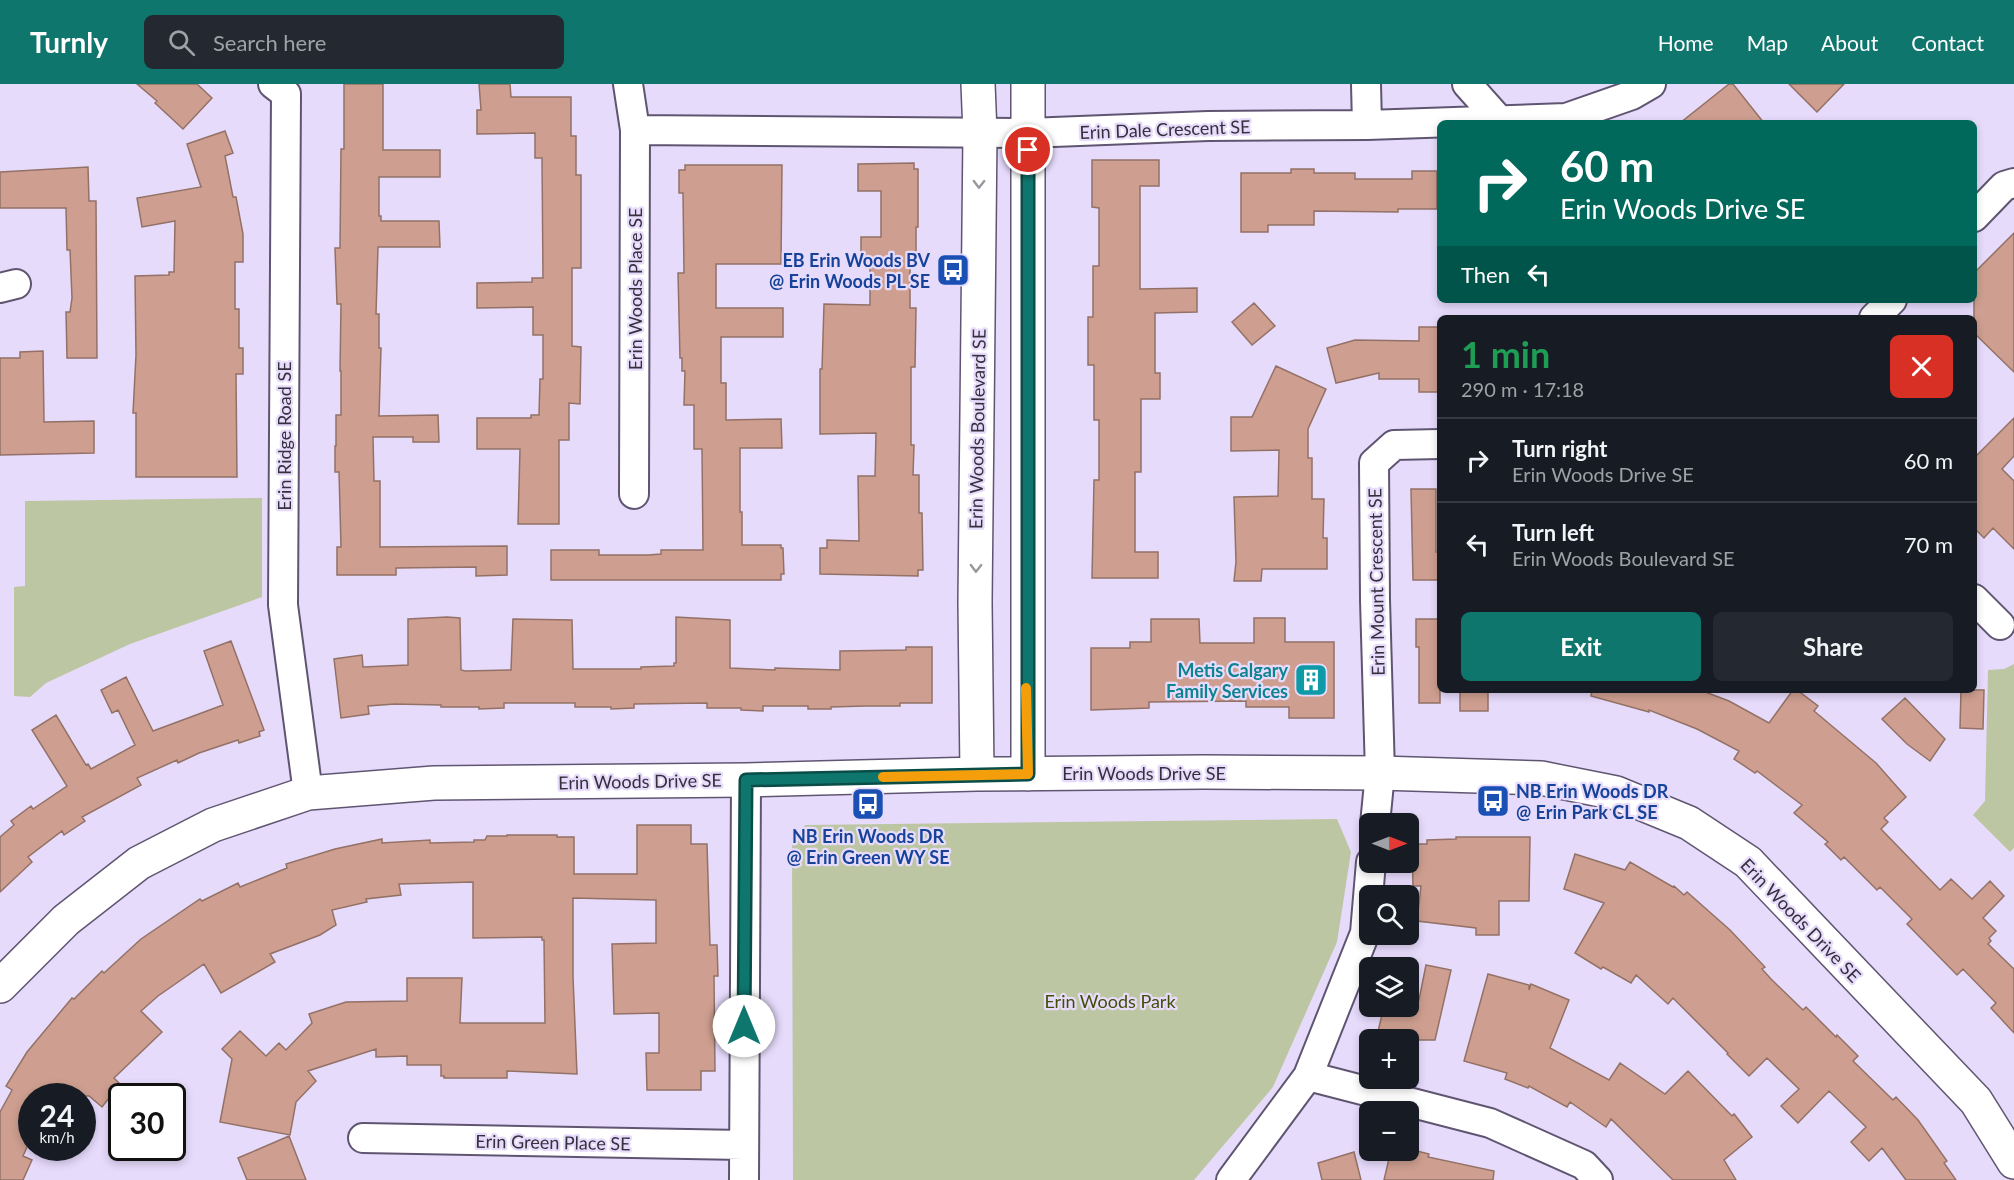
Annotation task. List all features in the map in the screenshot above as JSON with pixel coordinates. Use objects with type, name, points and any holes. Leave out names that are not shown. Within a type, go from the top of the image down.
[{"type":"street","name":"Erin Ridge Road SE","points":[[273,84],[286,94],[283,605],[308,793]]},
{"type":"street","name":"Erin Woods Place SE","points":[[628,84],[635,130],[634,494]]},
{"type":"street","name":"Erin Woods Boulevard SE","points":[[977,774],[975,602],[980,133],[978,84]]},
{"type":"street","points":[[1028,84],[1028,774]]},
{"type":"street","points":[[1366,84],[1367,125]]},
{"type":"street","points":[[1467,84],[1499,120]]},
{"type":"street","name":"Erin Dale Crescent SE","points":[[1522,120],[1566,118],[1632,95],[1651,84]]},
{"type":"street","name":"Erin Dale Crescent SE","points":[[635,130],[1028,133],[1208,126],[1437,123]]},
{"type":"street","points":[[1977,214],[2004,186],[2014,183]]},
{"type":"street","points":[[1877,315],[1889,303]]},
{"type":"street","name":"Erin Mount Crescent SE","points":[[1376,813],[1380,773],[1374,463],[1394,445],[1437,444]]},
{"type":"street","points":[[1977,602],[2000,625]]},
{"type":"street","name":"Erin Woods Drive SE","points":[[0,986],[66,920],[140,863],[213,825],[308,793],[434,783],[746,780],[977,774],[1380,773],[1541,778],[1616,793],[1689,823],[1748,862],[1976,1101],[2014,1162]]},
{"type":"street","points":[[744,1180],[746,780]]},
{"type":"street","points":[[1231,1180],[1308,1076],[1365,933],[1370,873]]},
{"type":"street","points":[[1308,1076],[1490,1123],[1584,1165],[1598,1180]]},
{"type":"street","name":"Erin Green Place SE","points":[[363,1138],[743,1145]]},
{"type":"green space","points":[[262,498],[262,597],[130,644],[46,683],[30,697],[14,696],[14,587],[25,586],[25,501]]},
{"type":"green space","points":[[2014,664],[2014,848],[2010,852],[1973,815],[1985,801],[1988,670],[2004,669]]},
{"type":"green space","name":"Erin Woods Park","points":[[1337,819],[1351,852],[1337,942],[1273,1087],[1194,1180],[793,1180],[792,846],[805,825]]},
{"type":"building","points":[[137,84],[197,84],[212,98],[183,129],[155,103],[157,101]]},
{"type":"building","points":[[344,84],[383,84],[383,150],[440,150],[440,177],[379,177],[381,221],[439,221],[440,247],[378,247],[376,314],[379,314],[379,348],[381,348],[379,416],[438,415],[439,442],[413,442],[413,437],[373,437],[374,481],[380,481],[380,547],[507,546],[507,575],[476,576],[476,567],[396,568],[396,575],[337,575],[337,547],[341,547],[339,472],[335,472],[335,446],[336,415],[341,415],[341,304],[337,304],[335,248],[340,248]]},
{"type":"building","points":[[479,84],[510,84],[511,97],[571,97],[571,136],[576,136],[576,175],[581,175],[581,268],[572,268],[572,346],[581,347],[580,404],[569,403],[569,440],[559,440],[559,524],[518,524],[520,449],[477,449],[477,418],[531,418],[531,415],[539,415],[540,379],[543,379],[543,335],[533,335],[533,307],[477,308],[477,283],[532,282],[532,278],[543,278],[542,158],[535,158],[535,133],[477,134],[477,110],[481,110]]},
{"type":"building","points":[[1729,84],[1733,84],[1762,120],[1684,120]]},
{"type":"building","points":[[1789,84],[1844,84],[1817,112]]},
{"type":"building","points":[[225,131],[233,153],[225,156],[243,234],[243,262],[235,262],[235,309],[239,309],[239,348],[243,348],[243,374],[236,374],[237,477],[136,477],[136,413],[133,413],[136,355],[135,276],[169,275],[169,272],[174,272],[175,221],[142,227],[137,198],[201,187],[187,144]]},
{"type":"building","points":[[1092,160],[1159,160],[1159,186],[1140,186],[1140,289],[1197,288],[1197,312],[1155,313],[1155,373],[1160,373],[1160,399],[1141,399],[1141,472],[1135,472],[1135,552],[1158,552],[1158,578],[1092,578],[1094,480],[1099,480],[1099,420],[1094,420],[1094,365],[1088,365],[1088,317],[1093,317],[1093,266],[1099,266],[1099,208],[1092,207]]},
{"type":"building","points":[[914,163],[914,169],[918,169],[918,227],[916,227],[916,262],[910,262],[910,308],[916,308],[915,367],[911,367],[911,445],[914,445],[913,475],[919,475],[923,570],[918,570],[918,576],[820,574],[820,548],[827,548],[827,540],[859,541],[858,476],[875,476],[876,433],[820,434],[820,369],[822,369],[824,304],[870,305],[870,262],[861,262],[861,237],[881,237],[881,191],[858,191],[858,164]]},
{"type":"building","points":[[685,165],[782,165],[781,264],[716,264],[716,308],[783,308],[783,337],[721,337],[721,383],[726,383],[726,420],[781,419],[782,448],[740,448],[740,512],[742,512],[742,545],[781,545],[784,574],[781,574],[781,580],[551,580],[551,550],[599,550],[599,555],[648,555],[661,554],[661,550],[703,550],[702,449],[694,449],[694,405],[684,405],[685,371],[682,371],[682,358],[680,358],[678,273],[684,273],[683,193],[679,193],[679,170],[685,170]]},
{"type":"building","points":[[88,167],[89,201],[96,201],[97,358],[67,358],[66,312],[70,312],[72,298],[66,208],[0,208],[0,172]]},
{"type":"building","points":[[1291,169],[1314,169],[1314,173],[1355,173],[1355,179],[1412,179],[1412,171],[1437,171],[1437,209],[1398,209],[1398,212],[1314,211],[1314,225],[1268,225],[1268,232],[1241,232],[1241,173],[1291,173]]},
{"type":"building","points":[[2014,233],[2014,372],[1977,336],[1977,315],[1974,315],[1974,303],[1977,303],[1977,270]]},
{"type":"building","points":[[1254,303],[1275,326],[1252,345],[1232,322]]},
{"type":"building","points":[[1419,327],[1437,327],[1437,392],[1419,392],[1419,379],[1379,379],[1379,373],[1336,383],[1327,348],[1355,340],[1419,341]]},
{"type":"building","points":[[43,351],[44,422],[94,421],[94,453],[0,455],[0,358],[20,358],[20,352]]},
{"type":"building","points":[[1276,366],[1326,389],[1308,429],[1308,458],[1312,458],[1312,499],[1324,499],[1323,538],[1327,538],[1327,569],[1262,569],[1261,581],[1234,581],[1236,562],[1234,497],[1278,496],[1279,450],[1231,451],[1231,417],[1252,417]]},
{"type":"building","points":[[2014,418],[2014,456],[2002,469],[2014,481],[2014,549],[1993,528],[1984,538],[1977,531],[1977,455]]},
{"type":"building","points":[[1411,489],[1436,489],[1437,580],[1413,580]]},
{"type":"building","points":[[676,617],[730,620],[730,668],[840,670],[840,651],[906,650],[906,647],[932,647],[932,703],[831,707],[831,709],[808,709],[808,706],[763,706],[763,711],[741,710],[741,708],[707,708],[707,703],[634,704],[634,708],[611,709],[611,707],[575,707],[575,703],[504,703],[504,708],[479,709],[479,707],[395,704],[368,706],[369,714],[341,718],[334,659],[362,655],[363,667],[408,665],[408,619],[460,618],[461,670],[465,671],[511,670],[513,619],[572,620],[573,669],[641,669],[641,667],[674,666],[676,663]]},
{"type":"building","points":[[1254,618],[1285,618],[1285,642],[1334,642],[1334,718],[1289,718],[1289,707],[1246,707],[1246,701],[1149,702],[1149,708],[1091,710],[1091,648],[1130,648],[1130,642],[1151,642],[1151,619],[1199,619],[1200,643],[1254,643]]},
{"type":"building","points":[[1416,619],[1437,619],[1437,693],[1440,693],[1440,703],[1419,703],[1419,647],[1416,647]]},
{"type":"building","points":[[231,641],[264,730],[259,732],[260,736],[239,743],[238,740],[199,753],[178,763],[177,760],[137,778],[141,785],[82,817],[85,821],[64,835],[62,831],[28,857],[32,862],[0,892],[0,837],[14,825],[11,821],[31,806],[33,809],[67,786],[32,730],[56,715],[86,765],[88,764],[91,769],[135,745],[118,710],[112,713],[101,690],[126,677],[153,731],[223,705],[204,651]]},
{"type":"building","points":[[1977,690],[1984,690],[1983,729],[1960,728],[1961,693],[1977,693]]},
{"type":"building","points":[[1460,693],[1488,693],[1488,711],[1460,711]]},
{"type":"building","points":[[1592,693],[1708,693],[1729,701],[1769,723],[1791,693],[1801,693],[1818,706],[1814,711],[1876,763],[1906,797],[1884,818],[1888,822],[1881,829],[1940,890],[1951,879],[1972,899],[1990,881],[2004,896],[1983,918],[1996,931],[1989,938],[1991,941],[1988,944],[2014,969],[2014,1033],[1991,1008],[1996,1003],[1963,969],[1957,975],[1907,924],[1912,919],[1880,887],[1877,890],[1844,857],[1841,860],[1825,844],[1828,842],[1794,813],[1802,805],[1757,771],[1755,773],[1734,759],[1739,751],[1697,729],[1649,710],[1649,712],[1591,696]]},
{"type":"building","points":[[1905,698],[1945,739],[1930,761],[1907,744],[1882,719]]},
{"type":"building","points":[[637,825],[691,825],[691,844],[707,844],[710,945],[717,945],[718,976],[714,976],[715,1071],[701,1071],[701,1090],[647,1090],[646,1053],[659,1053],[659,1013],[614,1014],[612,944],[656,943],[656,900],[573,898],[577,1074],[507,1071],[507,1078],[444,1078],[441,1076],[441,1065],[407,1065],[407,1056],[376,1057],[376,1049],[308,1071],[316,1081],[296,1102],[290,1135],[220,1122],[232,1059],[222,1049],[240,1031],[266,1056],[279,1043],[286,1050],[312,1023],[309,1014],[346,1002],[407,1001],[407,978],[462,978],[460,1023],[545,1023],[544,940],[542,937],[473,938],[473,882],[399,884],[401,895],[366,899],[367,902],[332,910],[336,925],[320,935],[270,954],[275,962],[221,993],[204,964],[158,996],[141,1011],[162,1032],[114,1078],[119,1083],[108,1083],[108,1099],[102,1107],[96,1102],[96,1083],[18,1083],[18,1161],[32,1161],[23,1180],[0,1180],[0,1112],[12,1090],[6,1086],[27,1052],[72,998],[74,999],[102,971],[104,973],[141,939],[200,899],[202,901],[238,883],[240,887],[287,868],[286,864],[335,849],[382,839],[382,843],[430,840],[430,843],[474,842],[474,840],[485,840],[487,836],[507,835],[574,837],[574,874],[637,874]]},
{"type":"building","points":[[1456,837],[1530,837],[1529,901],[1499,901],[1499,935],[1476,935],[1476,928],[1419,921],[1421,886],[1413,885],[1413,873],[1419,873],[1419,844],[1427,844],[1427,840],[1456,839]]},
{"type":"building","points":[[1575,854],[1625,870],[1630,862],[1674,886],[1684,895],[1687,892],[1730,930],[1765,967],[1762,969],[1771,979],[1803,1010],[1806,1007],[1858,1056],[1853,1061],[1893,1100],[1896,1097],[1918,1120],[1947,1161],[1944,1163],[1956,1180],[1906,1180],[1882,1148],[1869,1161],[1851,1142],[1866,1127],[1829,1091],[1798,1123],[1781,1106],[1799,1089],[1767,1058],[1749,1076],[1673,998],[1668,1004],[1636,975],[1631,983],[1603,967],[1601,969],[1575,953],[1604,903],[1564,889]]},
{"type":"building","points":[[1426,965],[1451,970],[1435,1040],[1419,1040],[1419,1029],[1379,1029],[1381,1017],[1419,1017],[1419,1000]]},
{"type":"building","points":[[1488,974],[1529,985],[1529,990],[1531,984],[1569,1000],[1550,1048],[1609,1080],[1620,1063],[1665,1094],[1688,1071],[1732,1116],[1734,1114],[1752,1137],[1724,1160],[1736,1180],[1673,1180],[1611,1119],[1606,1127],[1570,1102],[1567,1107],[1529,1086],[1528,1088],[1505,1079],[1507,1073],[1464,1061]]},
{"type":"building","points":[[289,1136],[306,1180],[247,1180],[238,1158]]},
{"type":"building","points":[[1354,1152],[1361,1180],[1322,1180],[1318,1163]]},
{"type":"building","points":[[1419,1152],[1429,1154],[1428,1157],[1494,1171],[1493,1180],[1384,1180],[1388,1161],[1419,1161]]},
{"type":"slow traffic","points":[[883,777],[1028,774],[1026,688]]},
{"type":"place","name":"EB Erin Woods BV @ Erin Woods PL SE","points":[[953,270]]},
{"type":"place","name":"Metis Calgary Family Services","points":[[1311,680]]},
{"type":"place","name":"NB Erin Woods DR @ Erin Park CL SE","points":[[1493,801]]},
{"type":"place","name":"NB Erin Woods DR @ Erin Green WY SE","points":[[868,804]]},
{"type":"route","points":[[744,1026],[746,780],[1028,774],[1026,725],[1028,150]]}]
